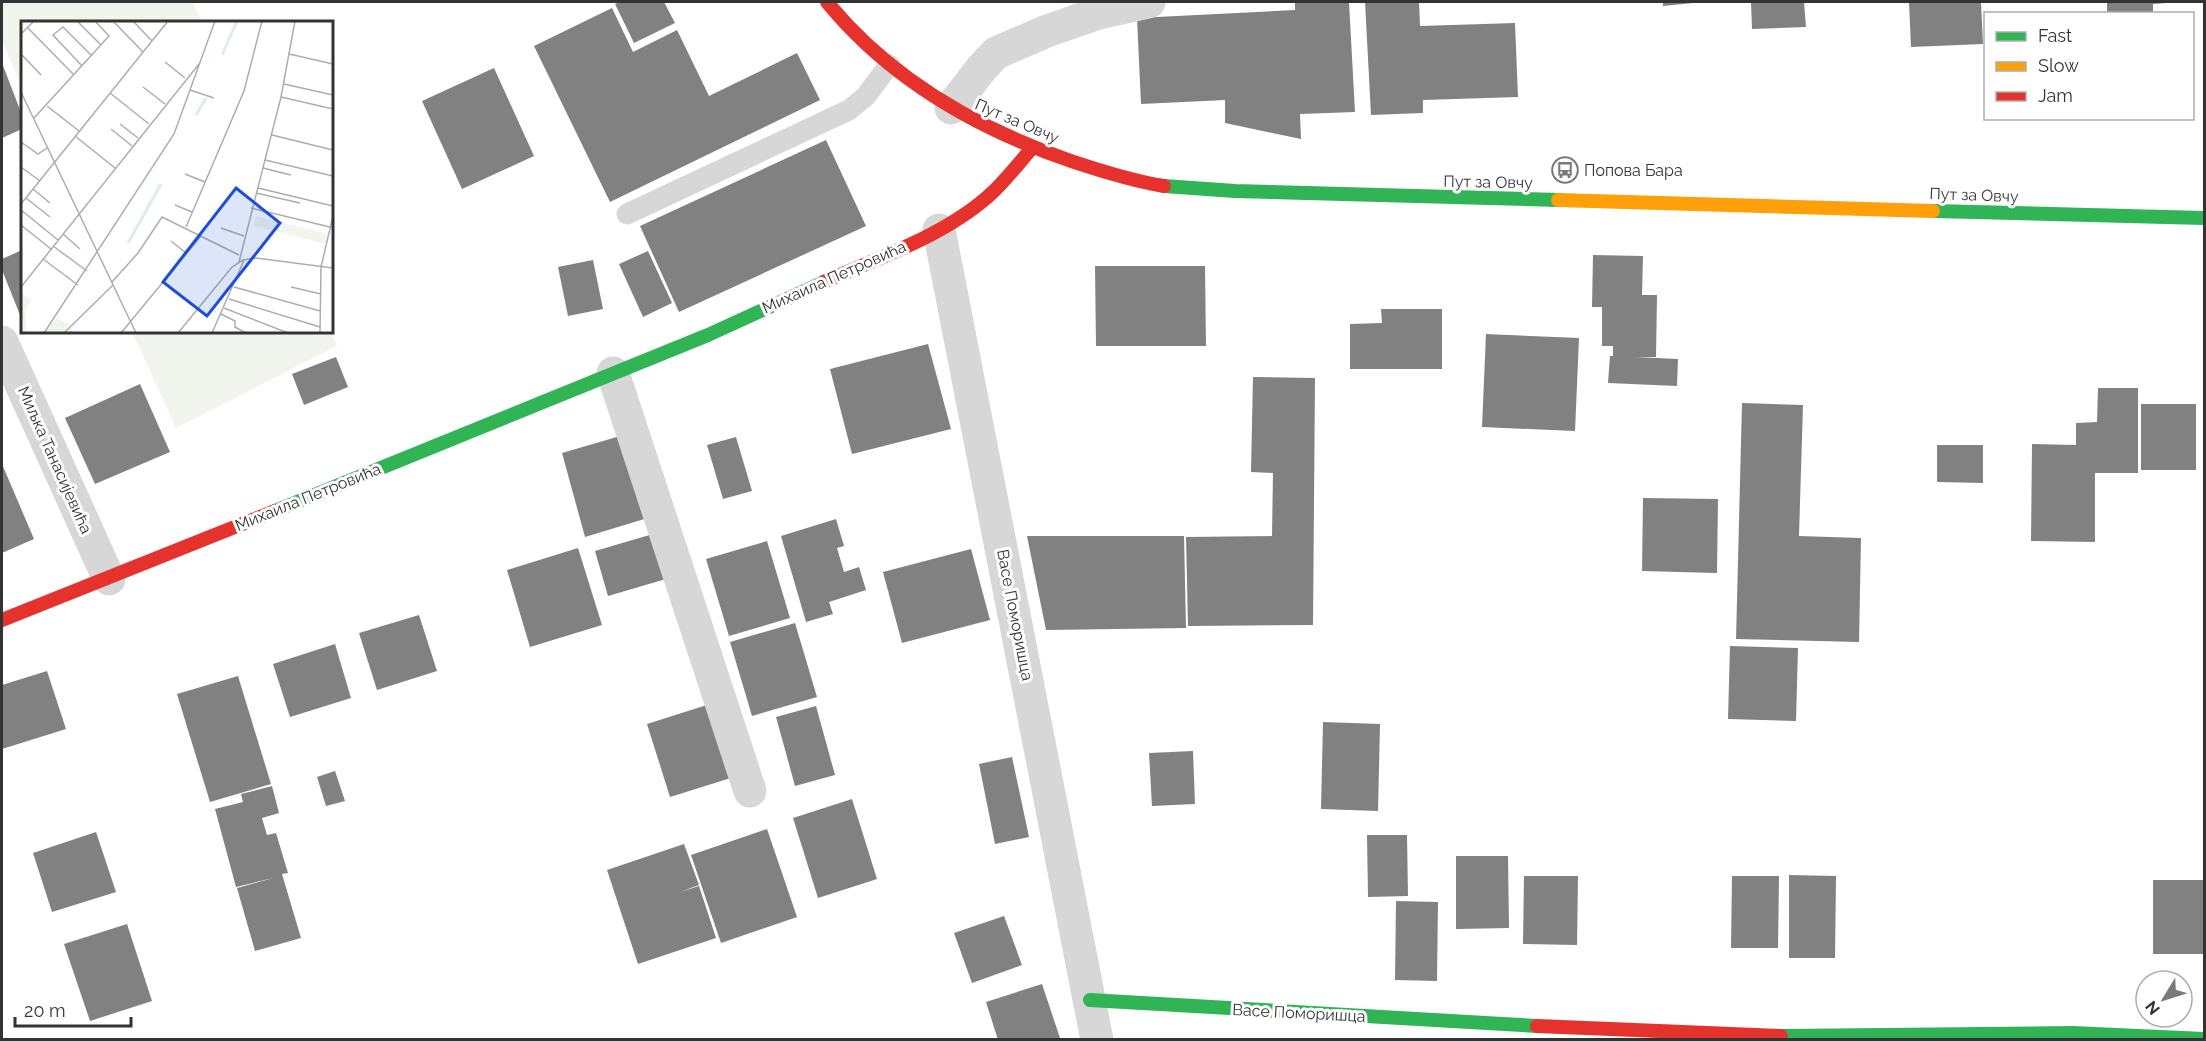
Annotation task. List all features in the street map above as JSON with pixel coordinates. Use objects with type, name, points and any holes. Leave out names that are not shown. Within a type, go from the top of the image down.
[{"type":"street","name":"Пут за Овчу","points":[[827,2],[889,65],[951,108],[984,127],[1032,148],[1111,175],[1152,184],[1286,193],[2205,218]]},
{"type":"street","points":[[951,108],[981,69],[996,54],[1047,31],[1099,13],[1149,2]]},
{"type":"street","name":"Михаила Петровића","points":[[2,620],[109,579],[708,335],[939,230],[973,208],[995,190],[1032,148]]},
{"type":"street","name":"Васе Поморишца","points":[[939,230],[1097,1040]]},
{"type":"street","name":"Миљка Танасијевића","points":[[2,342],[109,579]]},
{"type":"street","points":[[613,373],[750,791]]},
{"type":"street","name":"Васе Поморишца","points":[[1090,1000],[1507,1032],[1791,1036],[2073,1034],[2205,1039]]},
{"type":"lane","points":[[627,214],[849,110],[866,96],[889,65]]},
{"type":"shaded area","points":[[2,2],[193,2],[202,21],[21,21],[21,85],[2,41]]},
{"type":"shaded area","points":[[132,333],[331,333],[337,346],[176,428]]},
{"type":"building","points":[[664,2],[675,23],[634,43],[615,4]]},
{"type":"building","points":[[1295,2],[1349,2],[1355,112],[1300,114],[1301,139],[1225,123],[1225,100],[1141,104],[1137,18],[1295,10]]},
{"type":"building","points":[[1365,2],[1419,2],[1420,26],[1515,23],[1518,97],[1423,100],[1423,113],[1371,115]]},
{"type":"building","points":[[1663,2],[1693,2],[1693,3],[1663,6]]},
{"type":"building","points":[[1751,2],[1804,2],[1806,27],[1752,29]]},
{"type":"building","points":[[1909,2],[1981,2],[1983,44],[1911,47]]},
{"type":"building","points":[[2107,2],[2167,2],[2153,4],[2153,12],[2107,12]]},
{"type":"building","points":[[612,8],[633,52],[677,30],[709,96],[797,53],[820,100],[610,202],[534,46]]},
{"type":"building","points":[[2,63],[21,112],[21,129],[2,138]]},
{"type":"building","points":[[494,68],[534,156],[462,189],[422,101]]},
{"type":"building","points":[[826,140],[866,226],[679,312],[640,226]]},
{"type":"building","points":[[21,250],[21,318],[2,270],[2,259]]},
{"type":"building","points":[[648,251],[672,303],[643,317],[619,264]]},
{"type":"building","points":[[1593,255],[1643,256],[1642,295],[1657,295],[1656,357],[1636,357],[1678,359],[1677,386],[1608,383],[1613,346],[1602,346],[1602,307],[1592,307]]},
{"type":"building","points":[[593,260],[603,309],[568,316],[558,267]]},
{"type":"building","points":[[1095,266],[1205,266],[1206,346],[1096,346]]},
{"type":"building","points":[[1381,309],[1442,309],[1442,369],[1350,369],[1350,324],[1382,323]]},
{"type":"building","points":[[1486,334],[1579,338],[1575,431],[1482,427]]},
{"type":"building","points":[[928,344],[951,429],[852,454],[830,369]]},
{"type":"building","points":[[336,357],[348,387],[304,405],[292,374]]},
{"type":"building","points":[[1253,377],[1315,378],[1313,625],[1188,626],[1186,537],[1272,536],[1273,473],[1251,472]]},
{"type":"building","points":[[140,384],[170,452],[95,484],[65,418]]},
{"type":"building","points":[[2098,388],[2138,388],[2138,473],[2095,473],[2095,542],[2031,541],[2032,444],[2076,445],[2076,423],[2097,422]]},
{"type":"building","points":[[1742,403],[1803,405],[1799,536],[1861,538],[1859,642],[1736,639]]},
{"type":"building","points":[[2141,404],[2196,404],[2196,470],[2141,470]]},
{"type":"building","points":[[627,434],[651,517],[585,537],[562,453]]},
{"type":"building","points":[[736,437],[752,491],[723,499],[707,445]]},
{"type":"building","points":[[1937,445],[1983,445],[1983,483],[1937,482]]},
{"type":"building","points":[[2,464],[34,539],[2,553]]},
{"type":"building","points":[[1643,498],[1718,499],[1717,573],[1642,571]]},
{"type":"building","points":[[836,519],[844,546],[837,548],[844,572],[859,567],[866,590],[829,602],[833,614],[806,622],[781,536]]},
{"type":"building","points":[[653,534],[666,579],[608,596],[595,551]]},
{"type":"building","points":[[1027,536],[1184,536],[1186,628],[1046,630]]},
{"type":"building","points":[[767,541],[790,618],[729,636],[706,559]]},
{"type":"building","points":[[578,548],[602,625],[530,647],[507,570]]},
{"type":"building","points":[[971,549],[990,620],[902,643],[883,572]]},
{"type":"building","points":[[419,615],[437,671],[377,690],[359,633]]},
{"type":"building","points":[[795,623],[817,697],[752,716],[730,642]]},
{"type":"building","points":[[335,644],[351,698],[290,717],[273,664]]},
{"type":"building","points":[[1730,646],[1798,648],[1796,721],[1728,719]]},
{"type":"building","points":[[47,671],[66,729],[2,749],[2,685]]},
{"type":"building","points":[[238,676],[271,784],[210,802],[177,694]]},
{"type":"building","points":[[710,704],[734,777],[670,797],[647,724]]},
{"type":"building","points":[[816,706],[835,775],[795,786],[776,717]]},
{"type":"building","points":[[1323,722],[1380,724],[1378,811],[1321,809]]},
{"type":"building","points":[[1193,751],[1195,804],[1152,806],[1149,753]]},
{"type":"building","points":[[1012,757],[1029,837],[995,844],[979,764]]},
{"type":"building","points":[[335,771],[345,801],[326,806],[317,777]]},
{"type":"building","points":[[272,786],[279,813],[262,818],[267,835],[276,833],[288,873],[282,874],[301,938],[255,951],[237,888],[273,878],[236,887],[215,809],[243,802],[241,794]]},
{"type":"building","points":[[852,799],[877,879],[818,898],[793,818]]},
{"type":"building","points":[[767,829],[797,917],[721,943],[691,855]]},
{"type":"building","points":[[96,832],[116,892],[52,912],[33,853]]},
{"type":"building","points":[[1367,835],[1407,835],[1408,896],[1368,897]]},
{"type":"building","points":[[684,844],[699,885],[680,892],[699,886],[716,938],[638,964],[607,870]]},
{"type":"building","points":[[1456,856],[1508,856],[1509,928],[1456,929]]},
{"type":"building","points":[[1789,875],[1836,876],[1835,958],[1789,958]]},
{"type":"building","points":[[1524,876],[1578,876],[1577,945],[1523,944]]},
{"type":"building","points":[[1732,876],[1779,876],[1778,948],[1731,948]]},
{"type":"building","points":[[2153,880],[2203,880],[2203,954],[2153,954]]},
{"type":"building","points":[[1396,901],[1438,902],[1437,981],[1395,980]]},
{"type":"building","points":[[1004,916],[1022,965],[972,983],[954,933]]},
{"type":"building","points":[[127,924],[152,1001],[90,1021],[64,944]]},
{"type":"building","points":[[1042,984],[1060,1038],[1054,1040],[998,1040],[986,1002]]},
{"type":"traffic: fast","points":[[1164,186],[1235,191],[1558,200]]},
{"type":"traffic: fast","points":[[1933,211],[2204,218]]},
{"type":"traffic: fast","points":[[275,511],[708,335],[824,282]]},
{"type":"traffic: fast","points":[[1090,1000],[1537,1026]]},
{"type":"traffic: fast","points":[[1781,1036],[2073,1033],[2204,1039]]},
{"type":"traffic: slow","points":[[1558,200],[1933,211]]},
{"type":"traffic: jam","points":[[827,2],[852,30],[907,78],[970,117],[1036,148],[1071,161],[1128,179],[1164,186]]},
{"type":"traffic: jam","points":[[824,282],[891,254],[957,219],[995,190],[1032,148]]},
{"type":"traffic: jam","points":[[2,620],[275,511]]},
{"type":"traffic: jam","points":[[1537,1026],[1781,1036]]},
{"type":"place","name":"Попова Бара","points":[[1565,170]]}]
